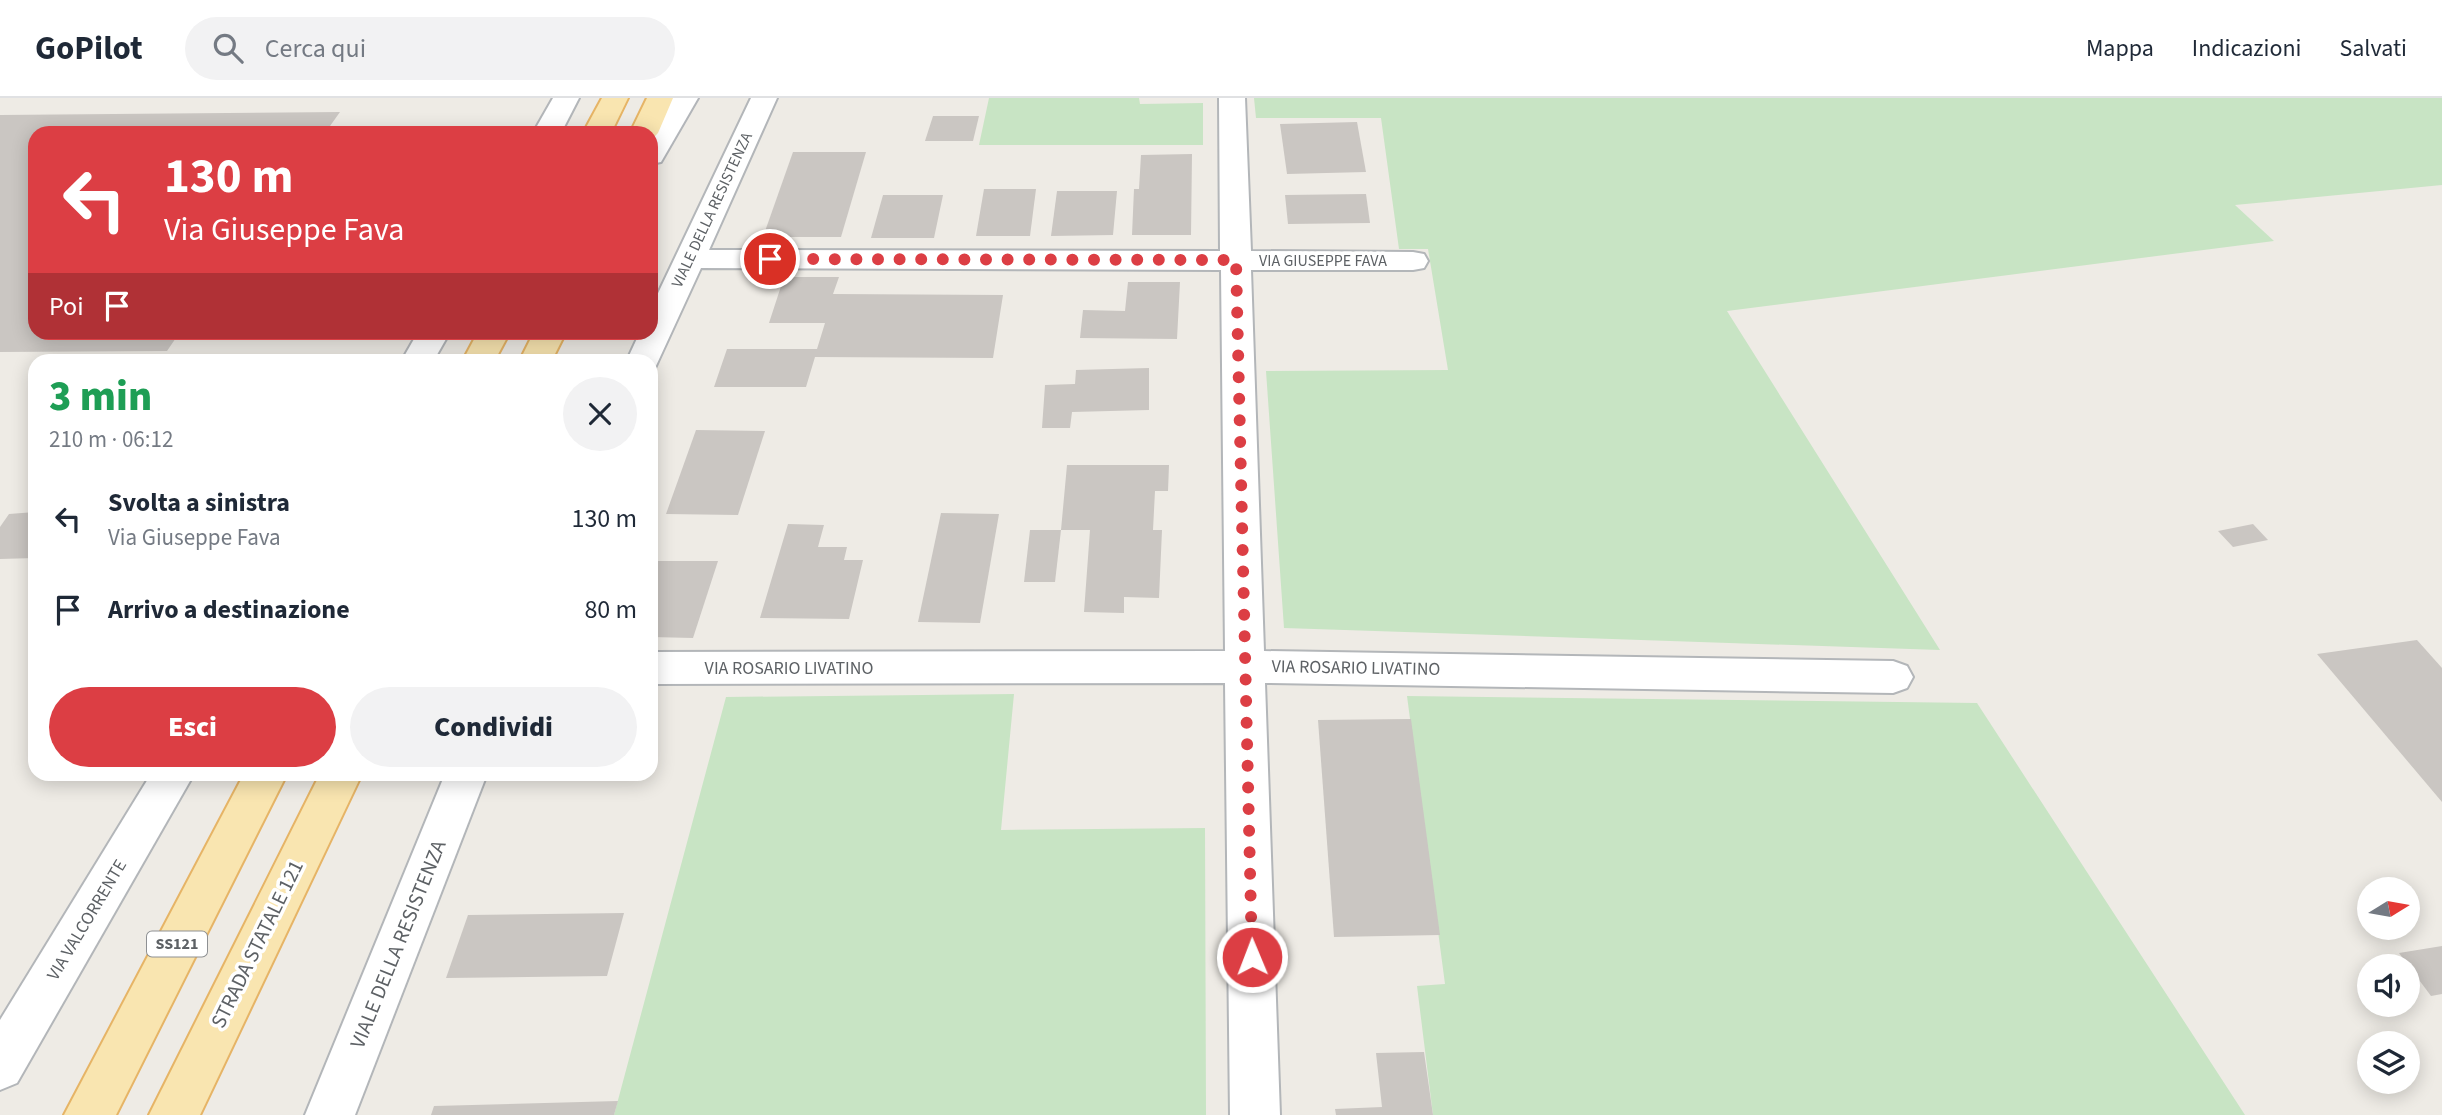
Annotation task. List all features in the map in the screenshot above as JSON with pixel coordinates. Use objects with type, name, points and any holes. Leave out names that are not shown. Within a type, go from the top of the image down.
[{"type":"main road","points":[[601,126],[615,98]]},
{"type":"main road","points":[[647,126],[660,98]]},
{"type":"main road","name":"SS121","points":[[89,1115],[262,781]]},
{"type":"main road","name":"STRADA STATALE 121","points":[[174,1115],[338,781]]},
{"type":"street","points":[[551,126],[566,98]]},
{"type":"street","points":[[658,144],[685,98]]},
{"type":"street","name":"VIALE DELLA RESISTENZA","points":[[658,326],[764,98]]},
{"type":"street","points":[[1232,98],[1255,1115]]},
{"type":"street","name":"VIA GIUSEPPE FAVA","points":[[688,259],[1413,261]]},
{"type":"street","name":"VIA ROSARIO LIVATINO","points":[[658,668],[1245,667],[1893,677]]},
{"type":"street","name":"VIA VALCORRENTE","points":[[0,1066],[169,781]]},
{"type":"street","name":"VIALE DELLA RESISTENZA","points":[[330,1115],[463,781]]},
{"type":"green space","points":[[989,98],[1139,98],[1140,104],[1203,103],[1203,145],[979,145]]},
{"type":"green space","points":[[1254,98],[2442,98],[2442,185],[2235,205],[2274,241],[1727,311],[1940,650],[1284,628],[1266,371],[1448,370],[1428,249],[1399,249],[1381,118],[1256,118]]},
{"type":"green space","points":[[1014,694],[1001,830],[1205,828],[1206,1115],[614,1115],[726,697]]},
{"type":"green space","points":[[1407,696],[1977,703],[2245,1115],[1433,1115],[1417,986],[1445,984]]},
{"type":"building","points":[[340,112],[330,126],[28,126],[28,340],[175,340],[167,351],[0,352],[0,115]]},
{"type":"building","points":[[933,116],[979,116],[973,141],[925,141]]},
{"type":"building","points":[[1357,122],[1366,172],[1287,174],[1280,124]]},
{"type":"building","points":[[793,152],[866,152],[841,237],[763,237]]},
{"type":"building","points":[[1192,154],[1191,235],[1132,235],[1134,189],[1139,189],[1141,155]]},
{"type":"building","points":[[984,189],[1036,189],[1030,236],[976,236]]},
{"type":"building","points":[[1057,191],[1117,191],[1113,235],[1051,236]]},
{"type":"building","points":[[1366,194],[1370,223],[1288,224],[1285,195]]},
{"type":"building","points":[[883,195],[943,195],[934,238],[871,238]]},
{"type":"building","points":[[784,277],[839,277],[833,294],[1003,295],[993,358],[815,357],[806,387],[714,387],[727,349],[817,349],[825,323],[769,323]]},
{"type":"building","points":[[1128,282],[1180,282],[1177,339],[1080,338],[1083,310],[1125,311]]},
{"type":"building","points":[[1149,368],[1149,410],[1072,412],[1070,428],[1042,428],[1045,385],[1075,384],[1076,370]]},
{"type":"building","points":[[696,430],[765,431],[738,515],[666,514]]},
{"type":"building","points":[[1067,465],[1169,465],[1168,491],[1155,491],[1153,530],[1162,530],[1159,598],[1124,597],[1124,613],[1084,612],[1090,530],[1061,530]]},
{"type":"building","points":[[28,513],[28,558],[0,559],[0,527],[9,514]]},
{"type":"building","points":[[941,513],[999,514],[980,623],[918,622]]},
{"type":"building","points":[[788,524],[824,525],[818,547],[847,547],[844,560],[863,560],[849,619],[760,618]]},
{"type":"building","points":[[2253,524],[2268,540],[2233,547],[2218,531]]},
{"type":"building","points":[[1030,530],[1061,530],[1055,582],[1024,582]]},
{"type":"building","points":[[658,561],[718,561],[693,638],[658,637]]},
{"type":"building","points":[[2417,640],[2442,668],[2442,802],[2317,654]]},
{"type":"building","points":[[1411,719],[1440,935],[1334,937],[1318,720]]},
{"type":"building","points":[[624,913],[607,976],[446,978],[468,915]]},
{"type":"building","points":[[2442,946],[2442,994],[2431,996],[2420,981],[2420,954],[2399,953]]},
{"type":"building","points":[[1424,1052],[1433,1115],[1336,1115],[1335,1109],[1382,1107],[1376,1053]]},
{"type":"building","points":[[618,1101],[614,1115],[431,1115],[434,1106]]},
{"type":"route","points":[[770,259],[1236,260],[1252,957]]}]
